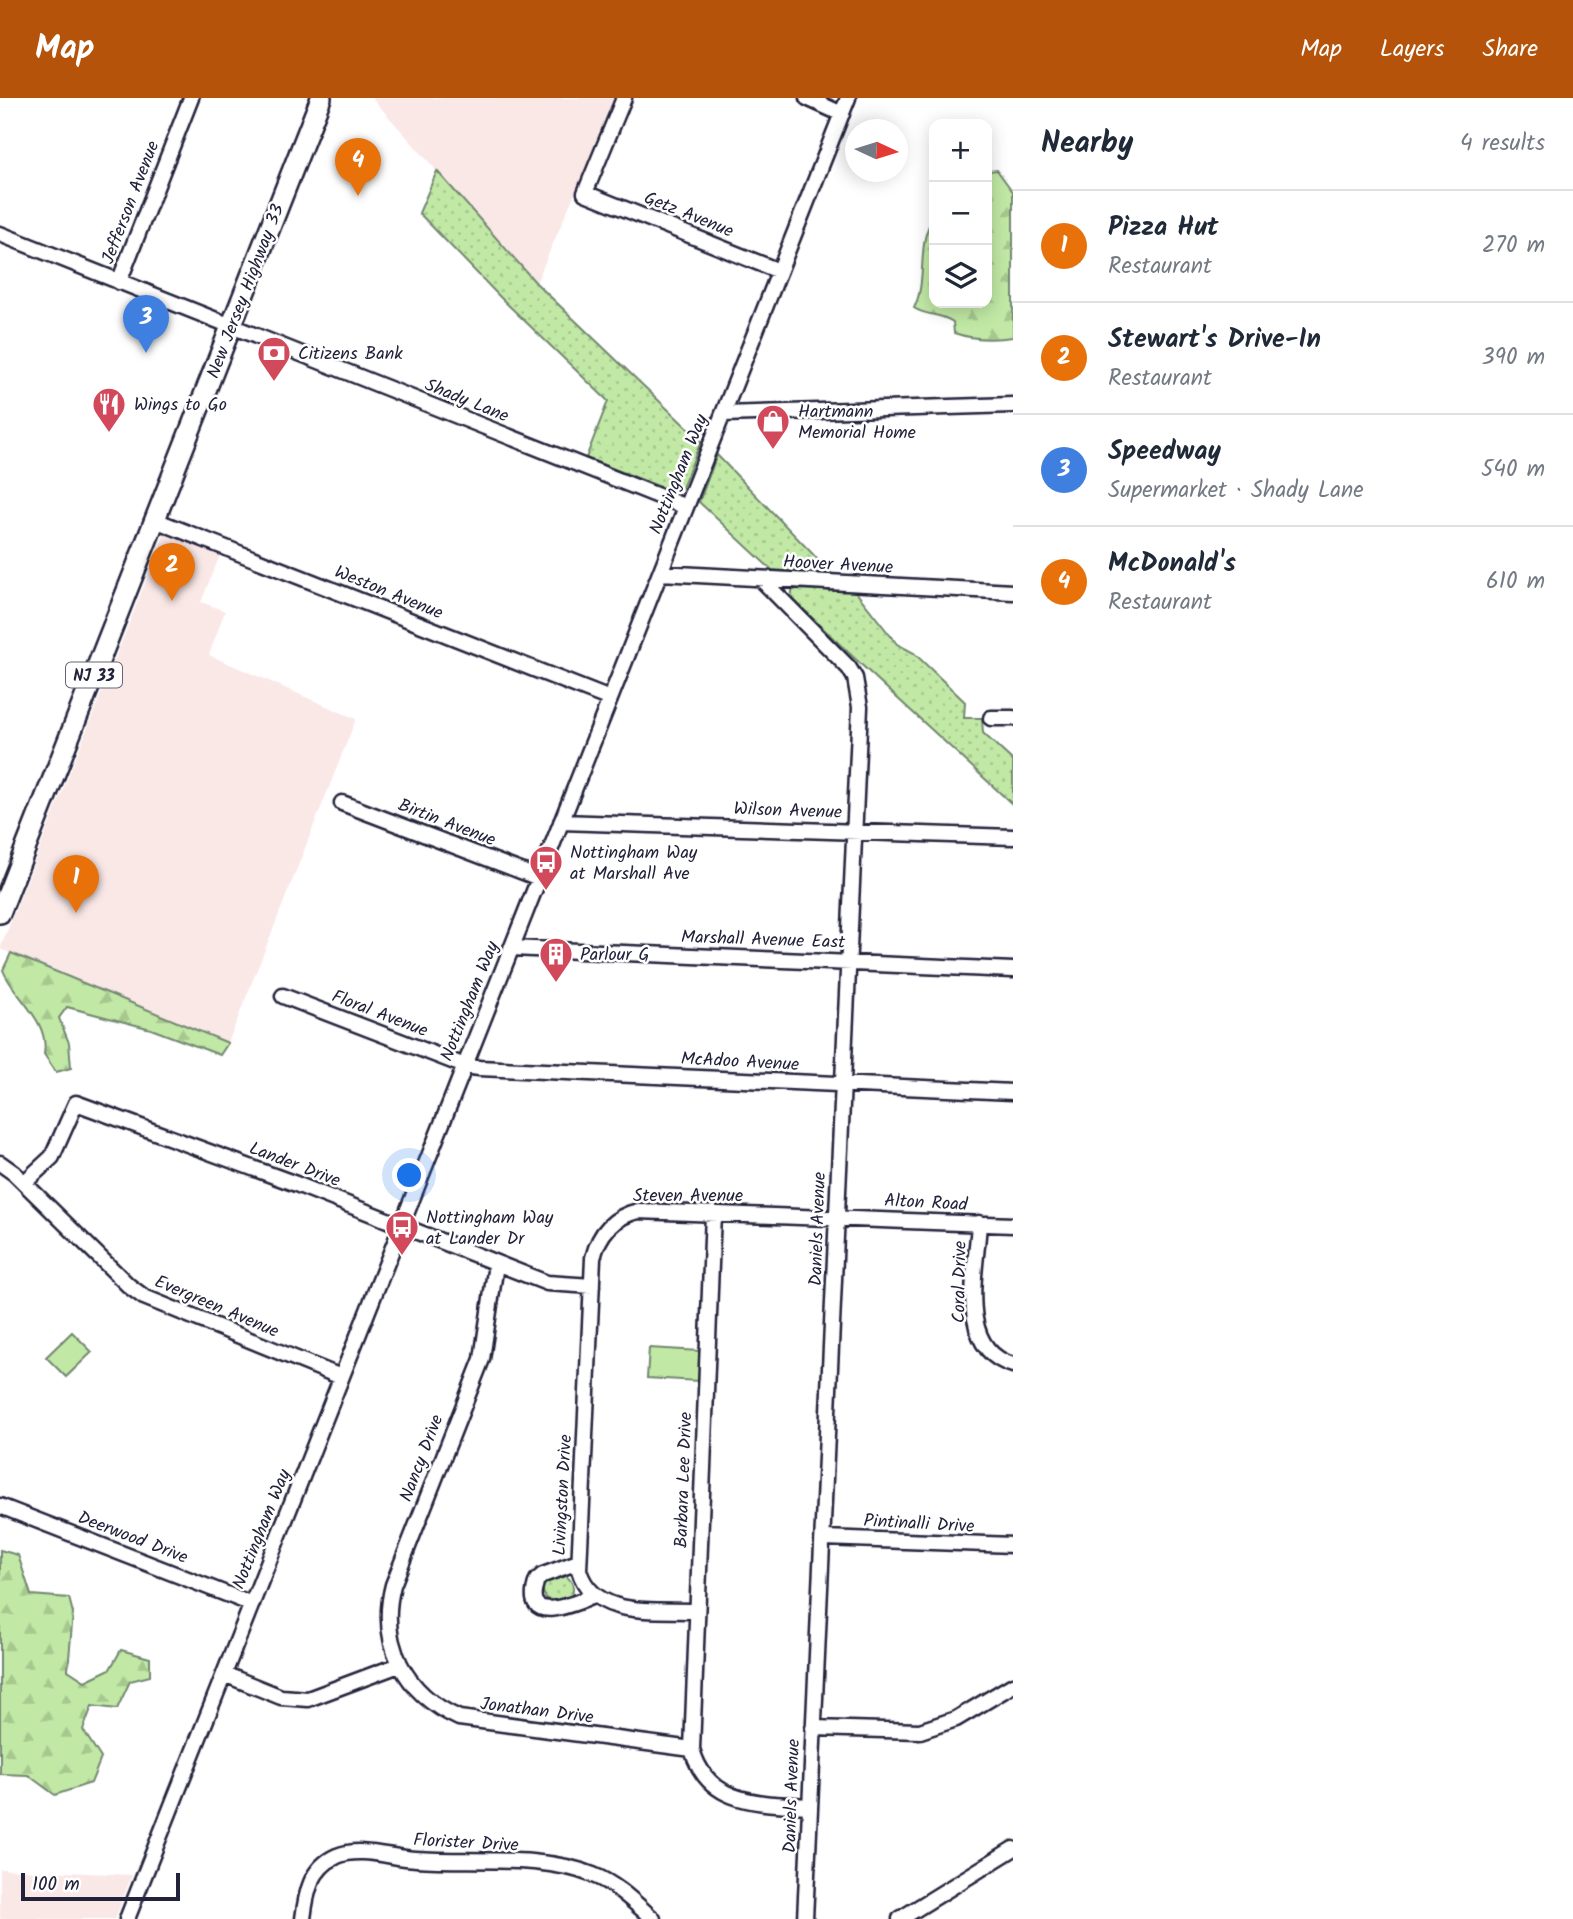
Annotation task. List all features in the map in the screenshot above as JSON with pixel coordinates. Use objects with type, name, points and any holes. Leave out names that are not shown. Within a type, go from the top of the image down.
[{"type":"main road","name":"New Jersey Highway 33","points":[[0,913],[321,98]]},
{"type":"street","name":"Jefferson Avenue","points":[[119,282],[191,98]]},
{"type":"street","name":"Getz Avenue","points":[[624,98],[584,193],[779,271]]},
{"type":"street","points":[[807,98],[842,114]]},
{"type":"street","name":"Nottingham Way","points":[[127,1919],[848,98]]},
{"type":"street","name":"Shady Lane","points":[[0,234],[686,507]]},
{"type":"street","points":[[723,414],[1013,405]]},
{"type":"street","name":"Weston Avenue","points":[[155,520],[610,699]]},
{"type":"street","name":"Hoover Avenue","points":[[660,573],[1013,592]]},
{"type":"street","name":"Daniels Avenue","points":[[761,579],[849,668],[855,678],[860,707],[805,1919]]},
{"type":"street","points":[[992,718],[1013,718]]},
{"type":"street","name":"Birtin Avenue","points":[[342,803],[539,878]]},
{"type":"street","name":"Wilson Avenue","points":[[561,822],[1013,837]]},
{"type":"street","name":"Marshall Avenue East","points":[[511,948],[1013,970]]},
{"type":"street","name":"Floral Avenue","points":[[282,996],[464,1066]]},
{"type":"street","name":"McAdoo Avenue","points":[[464,1066],[1013,1092]]},
{"type":"street","name":"Lander Drive","points":[[24,1182],[52,1157],[76,1103],[547,1283],[592,1286]]},
{"type":"street","name":"Evergreen Avenue","points":[[0,1163],[24,1182],[129,1286],[144,1297],[341,1377]]},
{"type":"street","name":"Steven Avenue","points":[[592,1286],[596,1245],[618,1218],[638,1211],[836,1217]]},
{"type":"street","name":"Barbara Lee Drive","points":[[692,1749],[713,1213]]},
{"type":"street","name":"Alton Road","points":[[836,1217],[1013,1225]]},
{"type":"street","name":"Coral Drive","points":[[979,1223],[975,1327],[985,1348],[995,1357],[1013,1365]]},
{"type":"street","name":"Nancy Drive","points":[[399,1665],[389,1633],[391,1592],[482,1359],[496,1264]]},
{"type":"street","name":"Livingston Drive","points":[[592,1286],[578,1562],[582,1581],[593,1596]]},
{"type":"street","name":"Deerwood Drive","points":[[0,1506],[252,1604]]},
{"type":"street","name":"Pintinalli Drive","points":[[824,1538],[1013,1545]]},
{"type":"street","points":[[578,1562],[543,1575],[534,1587],[536,1601],[540,1606],[553,1611],[593,1596],[623,1608],[696,1611]]},
{"type":"street","points":[[223,1674],[281,1697],[307,1699],[399,1665]]},
{"type":"street","name":"Jonathan Drive","points":[[399,1665],[417,1691],[430,1702],[459,1718],[692,1749]]},
{"type":"street","points":[[813,1728],[920,1731],[956,1719],[1013,1685]]},
{"type":"street","points":[[692,1749],[704,1776],[722,1793],[749,1802],[810,1806]]},
{"type":"street","points":[[900,1919],[1013,1849]]},
{"type":"street","name":"Florister Drive","points":[[303,1919],[307,1890],[318,1870],[336,1857],[359,1852],[413,1859],[489,1860],[575,1869],[607,1882],[653,1919]]},
{"type":"shaded area","points":[[372,98],[616,98],[536,283],[437,171]]},
{"type":"shaded area","points":[[166,530],[222,550],[201,602],[225,611],[209,655],[356,719],[228,1043],[0,949]]},
{"type":"shaded area","points":[[0,1869],[132,1875],[115,1919],[0,1919]]},
{"type":"green space","points":[[997,170],[1013,192],[1013,337],[990,339],[954,333],[953,322],[914,308],[920,286],[925,237],[929,227],[929,308],[992,308],[992,171]]},
{"type":"green space","points":[[437,171],[536,283],[701,441],[682,488],[671,491],[586,458],[608,401],[501,298],[419,213]]},
{"type":"green space","points":[[717,455],[833,575],[772,570],[699,502]]},
{"type":"green space","points":[[792,591],[855,591],[897,644],[914,653],[965,702],[964,718],[982,718],[983,733],[1013,761],[1013,805],[792,598]]},
{"type":"green space","points":[[11,953],[228,1043],[220,1055],[151,1029],[67,1007],[59,1018],[69,1043],[71,1068],[56,1072],[44,1054],[42,1030],[37,1020],[3,970]]},
{"type":"green space","points":[[72,1332],[92,1352],[66,1377],[46,1357]]},
{"type":"green space","points":[[649,1348],[700,1351],[699,1381],[647,1378]]},
{"type":"green space","points":[[0,1550],[18,1555],[31,1595],[69,1598],[73,1613],[68,1670],[85,1681],[110,1669],[121,1650],[150,1658],[150,1676],[130,1681],[117,1709],[92,1706],[83,1730],[101,1758],[91,1783],[55,1795],[28,1775],[0,1774]]},
{"type":"green space","points":[[558,1574],[568,1579],[573,1589],[568,1599],[558,1604],[548,1599],[543,1589],[548,1579]]},
{"type":"place","name":"McDonald's","points":[[358,196]]},
{"type":"place","name":"Speedway","points":[[146,353]]},
{"type":"place","name":"Citizens Bank","points":[[274,383]]},
{"type":"place","name":"Wings to Go","points":[[109,434]]},
{"type":"place","name":"Hartmann Memorial Home","points":[[773,451]]},
{"type":"place","name":"Stewart's Drive-In","points":[[172,601]]},
{"type":"place","name":"Nottingham Way at Marshall Ave","points":[[546,892]]},
{"type":"place","name":"Pizza Hut","points":[[76,913]]},
{"type":"place","name":"Parlour G","points":[[556,984]]},
{"type":"place","name":"Nottingham Way at Lander Dr","points":[[402,1257]]}]
